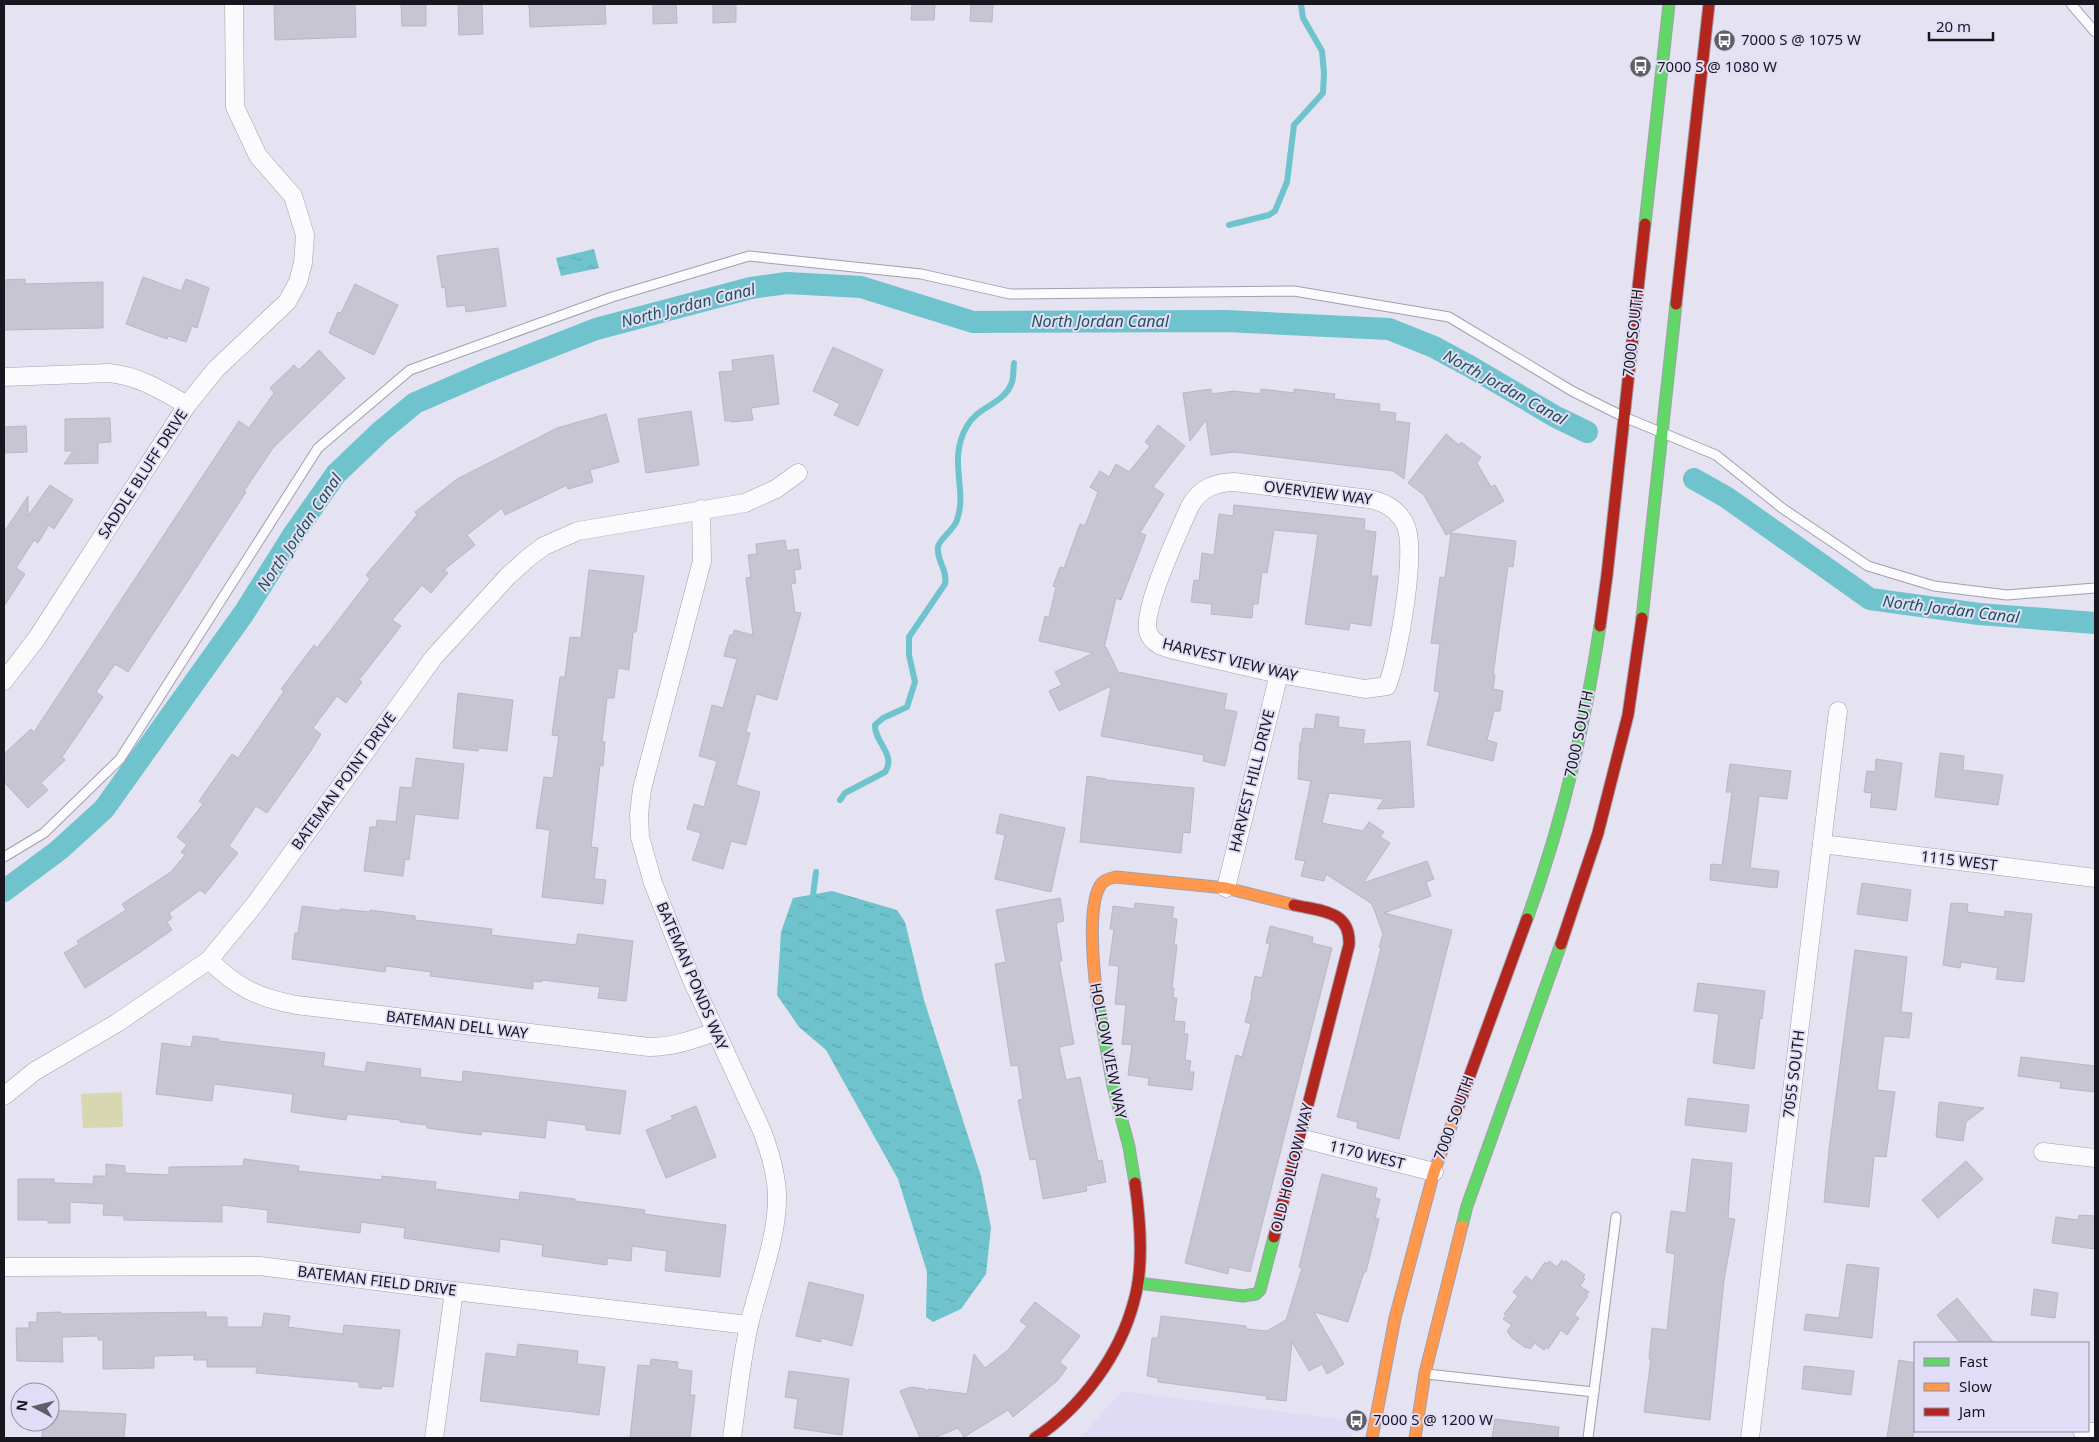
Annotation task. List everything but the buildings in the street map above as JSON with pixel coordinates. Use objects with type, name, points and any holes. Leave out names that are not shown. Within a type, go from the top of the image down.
[{"type":"main road","name":"7000 SOUTH","points":[[1372,1438],[1395,1318],[1434,1172],[1539,886],[1566,795],[1592,677],[1607,575],[1670,4]]},
{"type":"main road","points":[[1415,1438],[1424,1374],[1467,1206],[1570,923],[1598,833],[1628,715],[1643,613],[1709,4]]},
{"type":"main road","name":"HOLLOW VIEW WAY","points":[[1041,1437],[1086,1390],[1107,1362],[1122,1335],[1134,1302],[1138,1283],[1136,1206],[1132,1157],[1112,1081],[1095,983],[1092,951],[1094,918],[1099,886],[1109,877],[1116,877],[1226,888],[1329,912],[1342,919],[1347,925]]},
{"type":"main road","name":"OLD HOLLOW WAY","points":[[1138,1283],[1243,1296],[1256,1294],[1262,1284],[1349,945],[1350,931],[1347,925]]},
{"type":"street","name":"SADDLE BLUFF DRIVE","points":[[4,681],[37,638],[187,405],[216,369],[287,302],[298,282],[303,263],[305,235],[293,196],[258,156],[235,107],[233,8]]},
{"type":"street","points":[[4,377],[121,375],[146,382],[187,405]]},
{"type":"street","name":"BATEMAN POINT DRIVE","points":[[4,1096],[35,1071],[117,1023],[209,960],[255,904],[434,657],[508,576],[544,546],[578,531],[745,503],[776,490],[798,473]]},
{"type":"street","name":"OVERVIEW WAY","points":[[1207,487],[1234,482],[1369,499],[1381,501],[1400,515],[1406,526],[1410,551],[1398,652],[1394,671],[1387,686]]},
{"type":"street","name":"HARVEST VIEW WAY","points":[[1207,487],[1195,496],[1153,596],[1149,611],[1148,633],[1159,645],[1279,674],[1364,689],[1387,686]]},
{"type":"street","name":"BATEMAN PONDS WAY","points":[[701,510],[702,561],[648,762],[639,814],[640,837],[653,883],[690,978],[762,1131],[771,1155],[776,1179],[776,1211],[773,1234],[749,1325],[732,1438]]},
{"type":"street","name":"HARVEST HILL DRIVE","points":[[1226,888],[1279,674]]},
{"type":"street","name":"7055 SOUTH","points":[[1750,1438],[1838,710]]},
{"type":"street","name":"1115 WEST","points":[[1822,844],[2095,878]]},
{"type":"street","name":"BATEMAN DELL WAY","points":[[209,960],[237,985],[258,996],[296,1005],[649,1047],[667,1047],[682,1044],[715,1032]]},
{"type":"street","name":"1170 WEST","points":[[1300,1138],[1434,1172]]},
{"type":"street","points":[[2043,1152],[2095,1158]]},
{"type":"street","name":"BATEMAN FIELD DRIVE","points":[[4,1267],[260,1266],[454,1291],[749,1325]]},
{"type":"street","points":[[434,1438],[454,1291]]},
{"type":"lane","points":[[2071,4],[2095,32]]},
{"type":"lane","points":[[4,857],[44,834],[120,759],[318,448],[410,370],[612,297],[749,256],[921,274],[1010,294],[1294,291],[1449,317],[1572,392],[1624,417],[1716,455],[1782,508],[1868,566],[1934,586],[2008,595],[2095,588]]},
{"type":"lane","points":[[1588,1438],[1616,1217]]},
{"type":"lane","points":[[1424,1374],[1594,1392]]},
{"type":"shaded area","points":[[1122,1391],[1354,1421],[1352,1438],[1080,1438]]},
{"type":"green space","points":[[122,1092],[123,1127],[83,1128],[81,1094]]},
{"type":"water","points":[[594,249],[599,268],[561,276],[556,258]]},
{"type":"water","points":[[832,891],[897,910],[905,922],[924,1000],[981,1176],[991,1228],[986,1274],[961,1309],[933,1322],[926,1317],[927,1272],[898,1179],[826,1050],[799,1027],[777,995],[781,932],[793,898]]},
{"type":"waterway","points":[[1229,225],[1269,215],[1275,211],[1287,182],[1294,125],[1323,93],[1322,51],[1303,18],[1301,4]]},
{"type":"waterway","name":"North Jordan Canal","points":[[4,891],[59,850],[104,809],[244,613],[293,535],[336,474],[380,432],[415,403],[489,371],[596,329],[751,288],[787,283],[861,287],[973,322],[1226,321],[1389,329],[1434,347],[1556,417],[1587,432]]},
{"type":"waterway","points":[[840,800],[845,793],[885,772],[888,766],[887,754],[878,737],[875,725],[883,718],[907,707],[915,682],[909,655],[909,637],[945,584],[945,574],[938,547],[955,524],[960,508],[958,463],[961,439],[972,419],[998,400],[1009,389],[1013,380],[1014,363]]},
{"type":"waterway","name":"North Jordan Canal","points":[[1694,479],[1726,497],[1870,599],[1979,614],[2095,623]]},
{"type":"waterway","points":[[813,895],[816,872]]},
{"type":"traffic: fast","points":[[1645,224],[1669,4]]},
{"type":"traffic: fast","points":[[1642,618],[1676,304]]},
{"type":"traffic: fast","points":[[1527,919],[1562,811],[1580,737],[1600,626]]},
{"type":"traffic: fast","points":[[1462,1226],[1467,1206],[1561,944]]},
{"type":"traffic: fast","points":[[1097,997],[1113,1086],[1129,1147],[1135,1183]]},
{"type":"traffic: fast","points":[[1138,1283],[1243,1296],[1256,1294],[1260,1290],[1274,1237]]},
{"type":"traffic: slow","points":[[1097,997],[1092,938],[1094,905],[1097,892],[1102,883],[1107,880],[1116,877],[1226,888],[1294,905]]},
{"type":"traffic: slow","points":[[1372,1438],[1395,1318],[1434,1172],[1459,1105]]},
{"type":"traffic: slow","points":[[1415,1438],[1425,1373],[1462,1226]]},
{"type":"traffic: jam","points":[[1676,304],[1709,4]]},
{"type":"traffic: jam","points":[[1600,626],[1645,224]]},
{"type":"traffic: jam","points":[[1561,944],[1598,833],[1628,715],[1642,618]]},
{"type":"traffic: jam","points":[[1274,1237],[1349,945],[1345,925],[1339,919],[1323,911],[1294,905]]},
{"type":"traffic: jam","points":[[1459,1105],[1527,919]]},
{"type":"traffic: jam","points":[[1035,1438],[1052,1426],[1083,1396],[1109,1360],[1128,1321],[1137,1288],[1140,1258],[1140,1227],[1135,1183]]},
{"type":"place","name":"7000 S @ 1075 W","points":[[1725,40]]},
{"type":"place","name":"7000 S @ 1080 W","points":[[1641,67]]},
{"type":"place","name":"7000 S @ 1200 W","points":[[1357,1420]]}]
